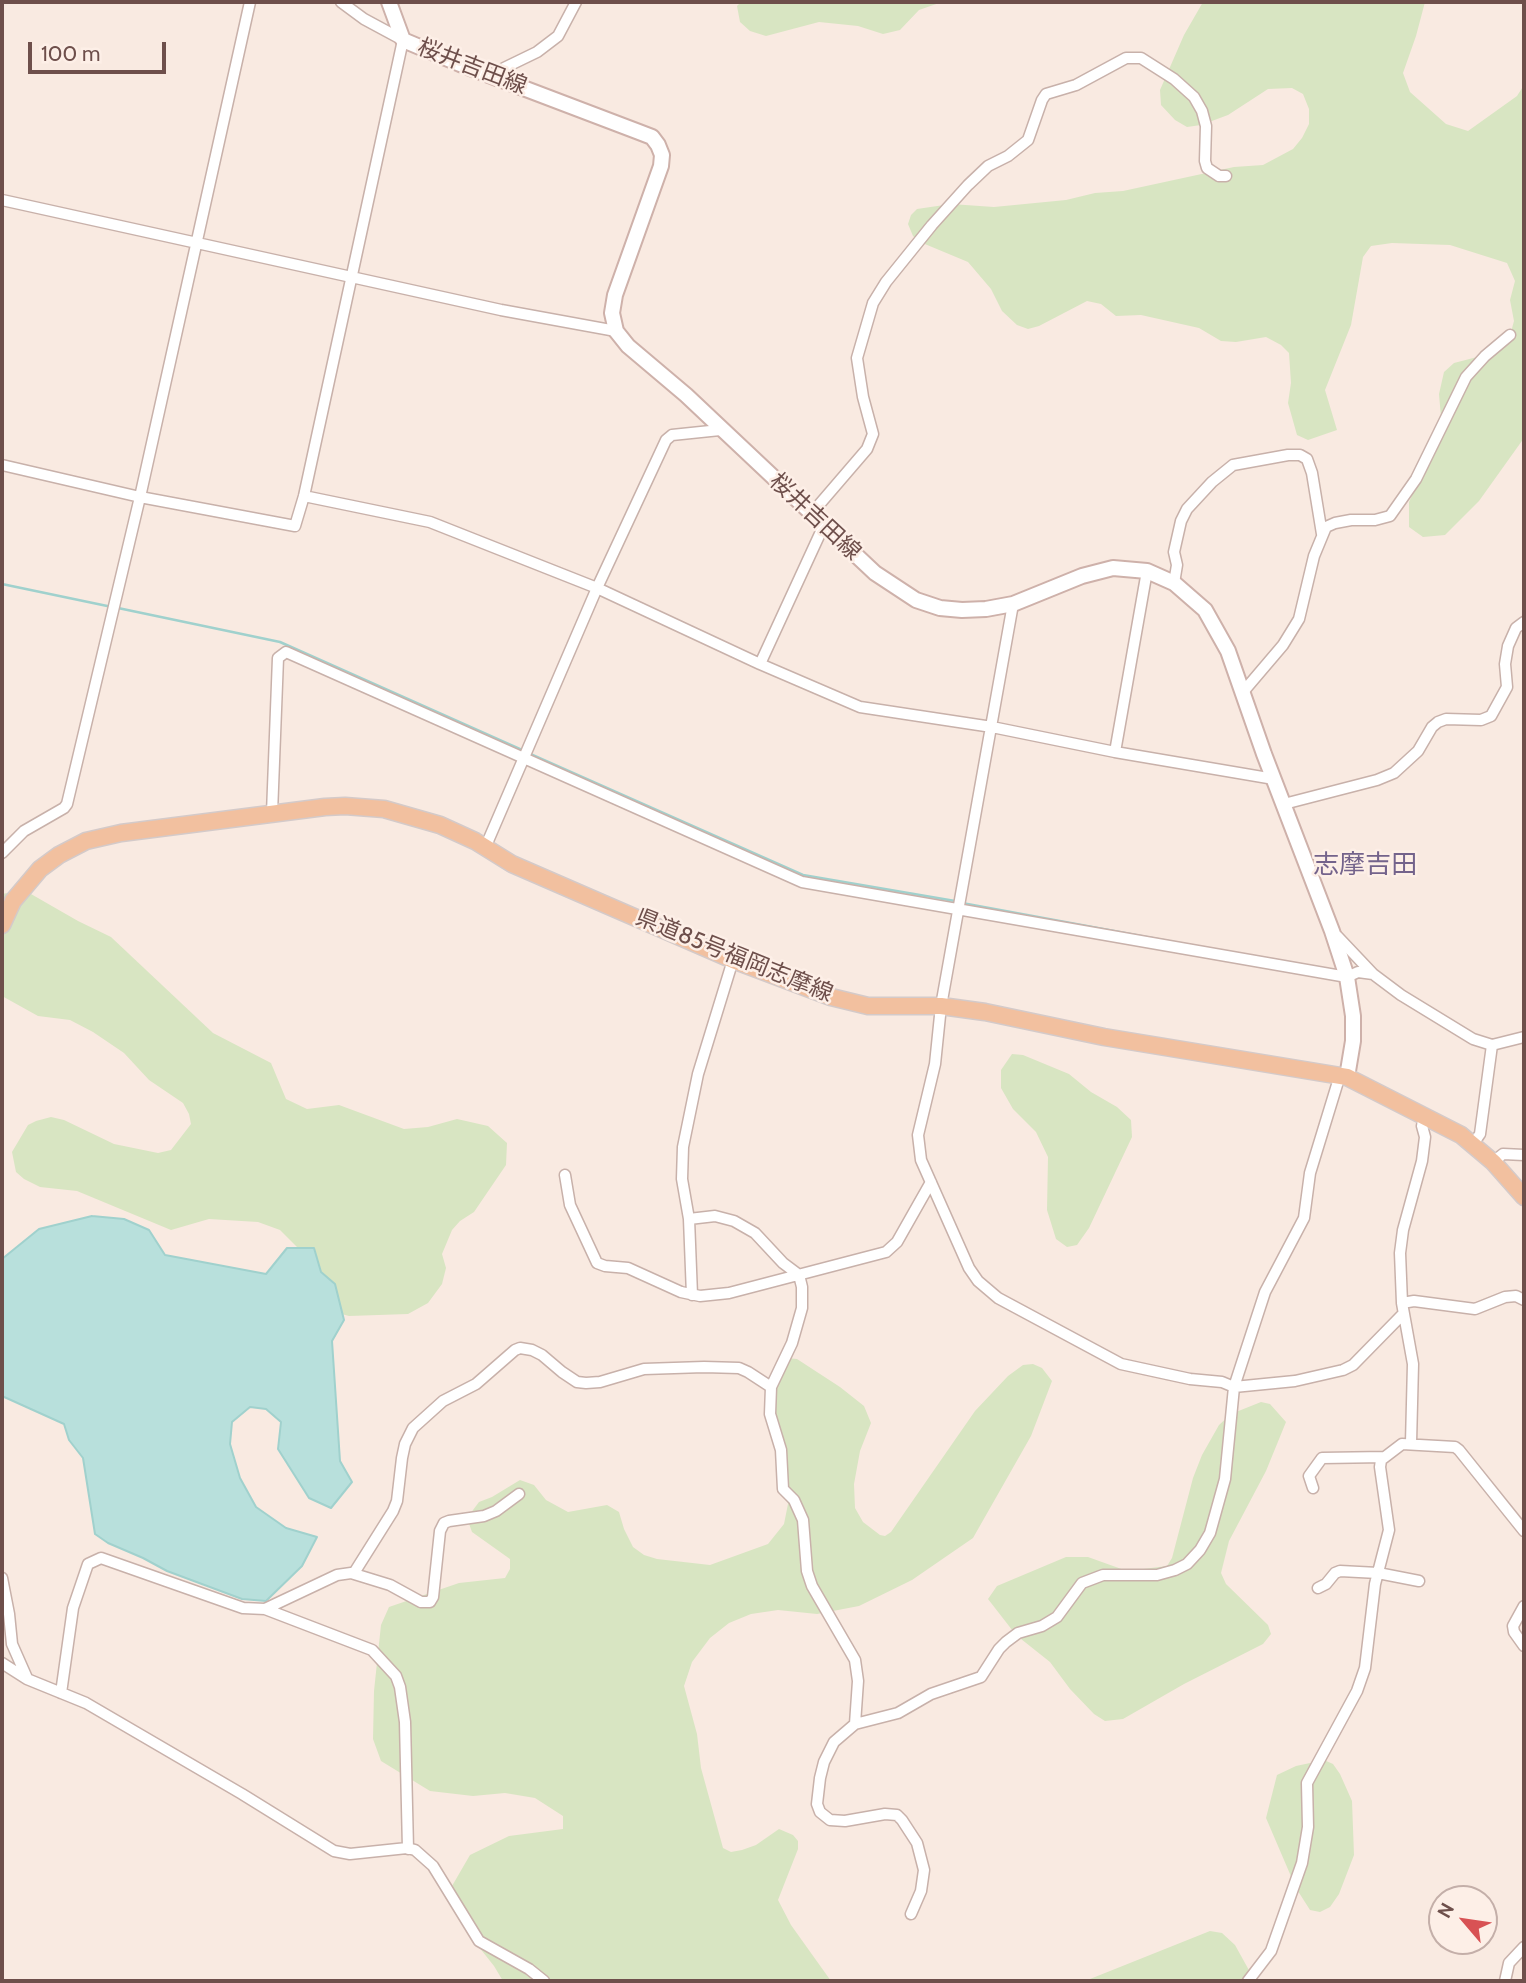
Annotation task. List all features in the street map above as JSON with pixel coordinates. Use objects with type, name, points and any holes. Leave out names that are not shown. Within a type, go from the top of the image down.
[{"type":"main road","name":"桜井吉田線","points":[[389,2],[403,40],[652,137],[662,155],[661,166],[615,295],[612,313],[616,331],[628,346],[686,395],[720,430],[875,573],[916,600],[940,608],[962,610],[1013,604],[1113,568],[1147,571],[1174,583],[1205,610],[1228,651],[1332,931],[1346,977],[1353,1016],[1353,1041],[1343,1076]]},
{"type":"main road","name":"県道85号福岡志摩線","points":[[2,925],[13,901],[40,869],[86,841],[121,833],[272,813],[345,806],[384,809],[423,818],[458,832],[512,864],[733,960],[792,984],[848,1002],[886,1007],[941,1006],[985,1012],[1182,1051],[1343,1076],[1474,1144],[1524,1197]]},
{"type":"street","points":[[2,853],[24,831],[67,804],[140,497],[250,2]]},
{"type":"street","points":[[2,465],[140,497],[295,526],[304,496],[403,40],[364,19],[341,2]]},
{"type":"street","points":[[498,78],[504,68],[537,52],[558,36],[576,2]]},
{"type":"street","points":[[811,513],[867,449],[873,434],[863,397],[857,358],[873,303],[886,282],[968,185],[988,166],[1008,156],[1028,139],[1046,94],[1076,85],[1126,58],[1141,58],[1174,79],[1194,97],[1202,111],[1206,127],[1207,168],[1219,176],[1226,176]]},
{"type":"street","points":[[2,200],[501,310],[616,331]]},
{"type":"street","points":[[1243,692],[1283,645],[1299,619],[1326,527],[1351,520],[1376,520],[1390,516],[1416,479],[1466,377],[1510,335]]},
{"type":"street","points":[[485,848],[597,588],[666,440],[673,435],[720,430]]},
{"type":"street","points":[[1174,583],[1177,565],[1174,552],[1181,521],[1212,482],[1233,466],[1288,455],[1307,458],[1312,472],[1322,534]]},
{"type":"street","points":[[304,496],[430,522],[597,588],[860,707],[992,727],[1274,779]]},
{"type":"street","points":[[760,664],[824,525]]},
{"type":"street","points":[[1115,751],[1147,571]]},
{"type":"street","points":[[1013,604],[941,1006],[935,1064],[918,1135],[921,1160],[969,1268],[998,1298],[1121,1364],[1180,1377],[1222,1382],[1234,1387],[1295,1381],[1343,1370],[1353,1365],[1402,1309],[1414,1301],[1475,1309],[1505,1297],[1516,1296],[1524,1300]]},
{"type":"street","points":[[1284,804],[1377,780],[1394,773],[1418,751],[1432,727],[1438,722],[1446,719],[1481,720],[1491,716],[1507,687],[1508,646],[1516,628],[1524,622]]},
{"type":"street","points":[[272,813],[278,658],[286,652],[803,882],[1346,977],[1358,972],[1373,974]]},
{"type":"street","name":"桜井吉田線","points":[[1332,931],[1373,974],[1473,1040],[1492,1045]]},
{"type":"street","points":[[692,1295],[689,1219],[682,1179],[683,1147],[698,1074],[733,960]]},
{"type":"street","points":[[1474,1144],[1480,1134],[1492,1045],[1524,1037]]},
{"type":"street","points":[[911,1914],[921,1891],[924,1870],[918,1843],[911,1830],[897,1815],[864,1816],[845,1821],[830,1820],[820,1812],[817,1804],[824,1762],[834,1742],[855,1724],[898,1713],[931,1694],[981,1677],[1006,1642],[1018,1633],[1042,1626],[1057,1617],[1078,1587],[1090,1579],[1103,1575],[1157,1575],[1187,1564],[1200,1550],[1210,1533],[1220,1502],[1234,1387],[1265,1292],[1304,1218],[1310,1173],[1332,1096],[1343,1076]]},
{"type":"street","points":[[1411,1443],[1413,1364],[1402,1309],[1400,1253],[1403,1230],[1422,1161],[1424,1116]]},
{"type":"street","points":[[1493,1162],[1503,1154],[1524,1155]]},
{"type":"street","points":[[565,1175],[570,1205],[597,1263],[628,1268],[692,1295],[729,1293],[886,1252],[897,1242],[931,1182]]},
{"type":"street","points":[[689,1219],[715,1216],[734,1221],[755,1233],[783,1263],[799,1275],[802,1308],[797,1330],[771,1387],[770,1413],[781,1450],[783,1489],[794,1500],[803,1520],[807,1571],[812,1586],[827,1616],[848,1647],[858,1674],[855,1724]]},
{"type":"street","points":[[354,1573],[393,1511],[397,1501],[401,1458],[413,1428],[443,1401],[476,1384],[515,1350],[520,1348],[542,1354],[577,1382],[600,1382],[644,1370],[704,1367],[739,1368],[771,1387]]},
{"type":"street","points":[[1248,1981],[1270,1951],[1302,1863],[1308,1827],[1307,1783],[1357,1691],[1365,1668],[1378,1573],[1389,1531],[1380,1467],[1385,1457],[1402,1444],[1411,1443],[1446,1445],[1459,1450],[1524,1531]]},
{"type":"street","points":[[1313,1488],[1310,1476],[1322,1458],[1385,1457]]},
{"type":"street","points":[[265,1609],[337,1576],[354,1573],[390,1585],[421,1602],[430,1602],[433,1597],[440,1531],[444,1523],[484,1516],[496,1511],[519,1494]]},
{"type":"street","points":[[61,1693],[73,1608],[88,1564],[102,1558],[243,1608],[265,1609],[372,1650],[396,1676],[405,1722],[408,1849]]},
{"type":"street","points":[[1318,1588],[1340,1571],[1378,1573],[1419,1581]]},
{"type":"street","points":[[2,1578],[12,1644],[27,1679]]},
{"type":"street","points":[[1524,1606],[1513,1626],[1524,1646]]},
{"type":"street","points":[[2,1663],[27,1679],[86,1703],[334,1851],[350,1854],[415,1850],[433,1866],[479,1941],[529,1969],[544,1981]]},
{"type":"street","points":[[1505,1981],[1509,1964],[1524,1947]]},
{"type":"green space","points":[[741,2],[942,2],[919,10],[900,30],[883,34],[858,26],[819,22],[766,36],[750,31],[740,22],[737,6]]},
{"type":"green space","points":[[1203,2],[1425,2],[1403,73],[1410,92],[1446,124],[1468,131],[1517,96],[1524,85],[1524,438],[1479,501],[1445,535],[1423,537],[1409,527],[1409,502],[1442,429],[1439,394],[1444,372],[1454,363],[1481,356],[1508,343],[1514,321],[1510,300],[1515,281],[1507,263],[1450,245],[1392,243],[1371,246],[1363,257],[1351,325],[1325,390],[1337,430],[1308,440],[1297,435],[1288,403],[1291,383],[1289,353],[1266,337],[1236,342],[1221,341],[1199,328],[1141,315],[1116,316],[1101,304],[1087,301],[1028,329],[1017,325],[1002,311],[991,289],[968,262],[920,242],[913,236],[908,224],[917,209],[951,204],[994,207],[1123,191],[1234,167],[1263,165],[1293,149],[1309,124],[1309,109],[1303,94],[1292,88],[1268,89],[1228,115],[1187,127],[1175,120],[1161,105],[1160,90],[1184,35]]},
{"type":"green space","points":[[24,890],[111,937],[213,1033],[271,1063],[286,1099],[307,1109],[339,1105],[404,1129],[428,1127],[457,1119],[488,1126],[507,1143],[506,1165],[474,1212],[452,1230],[442,1254],[446,1268],[442,1284],[428,1303],[408,1314],[349,1316],[338,1313],[313,1263],[280,1230],[258,1222],[209,1219],[171,1230],[77,1191],[40,1187],[16,1172],[12,1152],[28,1125],[36,1121],[51,1117],[64,1120],[114,1144],[158,1153],[171,1150],[191,1124],[183,1103],[149,1080],[124,1053],[93,1032],[70,1020],[38,1016],[2,996],[2,894]]},
{"type":"green space","points":[[1012,1054],[1023,1055],[1069,1074],[1131,1120],[1132,1137],[1089,1228],[1077,1245],[1067,1247],[1056,1239],[1047,1210],[1048,1157],[1036,1132],[1013,1109],[1001,1088],[1001,1070]]},
{"type":"green space","points":[[786,1358],[797,1359],[864,1406],[871,1423],[860,1451],[854,1484],[855,1508],[863,1522],[885,1536],[891,1532],[975,1411],[1008,1376],[1023,1365],[1033,1364],[1042,1368],[1052,1381],[1031,1436],[973,1538],[912,1580],[859,1606],[817,1614],[778,1610],[751,1614],[729,1623],[710,1638],[692,1662],[684,1686],[697,1734],[701,1768],[723,1848],[731,1852],[742,1850],[756,1845],[779,1829],[793,1835],[798,1841],[798,1849],[778,1900],[791,1925],[831,1981],[503,1981],[454,1910],[452,1886],[470,1855],[509,1836],[563,1829],[563,1816],[535,1798],[505,1793],[473,1796],[430,1791],[381,1761],[373,1739],[374,1691],[381,1625],[389,1607],[459,1583],[505,1578],[510,1569],[510,1559],[472,1532],[467,1518],[479,1502],[520,1480],[534,1485],[546,1500],[568,1512],[607,1505],[619,1512],[633,1547],[644,1555],[657,1559],[710,1565],[768,1544],[784,1524],[788,1504],[783,1472],[773,1441],[772,1408],[774,1382]]},
{"type":"green space","points":[[1261,1402],[1270,1404],[1286,1422],[1266,1471],[1229,1541],[1221,1573],[1226,1584],[1268,1625],[1271,1634],[1263,1644],[1123,1719],[1105,1721],[1094,1714],[1070,1689],[1050,1662],[1016,1635],[988,1599],[997,1586],[1066,1557],[1088,1557],[1127,1571],[1167,1566],[1172,1558],[1193,1478],[1219,1425],[1231,1414]]},
{"type":"green space","points":[[1324,1760],[1333,1764],[1340,1774],[1352,1801],[1354,1855],[1339,1894],[1330,1907],[1320,1912],[1310,1910],[1296,1888],[1266,1818],[1277,1775],[1296,1766]]},
{"type":"green space","points":[[1210,1931],[1222,1933],[1235,1945],[1255,1981],[1085,1981]]},
{"type":"water","points":[[92,1216],[124,1219],[149,1230],[165,1255],[266,1274],[287,1248],[314,1248],[321,1272],[335,1284],[344,1320],[332,1341],[340,1461],[352,1482],[331,1508],[309,1498],[278,1449],[281,1422],[266,1409],[250,1407],[232,1422],[230,1444],[240,1478],[256,1507],[286,1528],[317,1537],[302,1566],[266,1601],[242,1599],[167,1571],[95,1534],[83,1458],[69,1440],[64,1424],[2,1396],[2,1259],[39,1229]]},
{"type":"waterway","points":[[2,584],[112,607]]},
{"type":"waterway","points":[[118,608],[280,642],[522,750]]},
{"type":"waterway","points":[[528,753],[803,875],[955,901]]},
{"type":"waterway","points":[[962,903],[1190,945]]},
{"type":"district","name":"志摩吉田","points":[[1365,865]]}]
